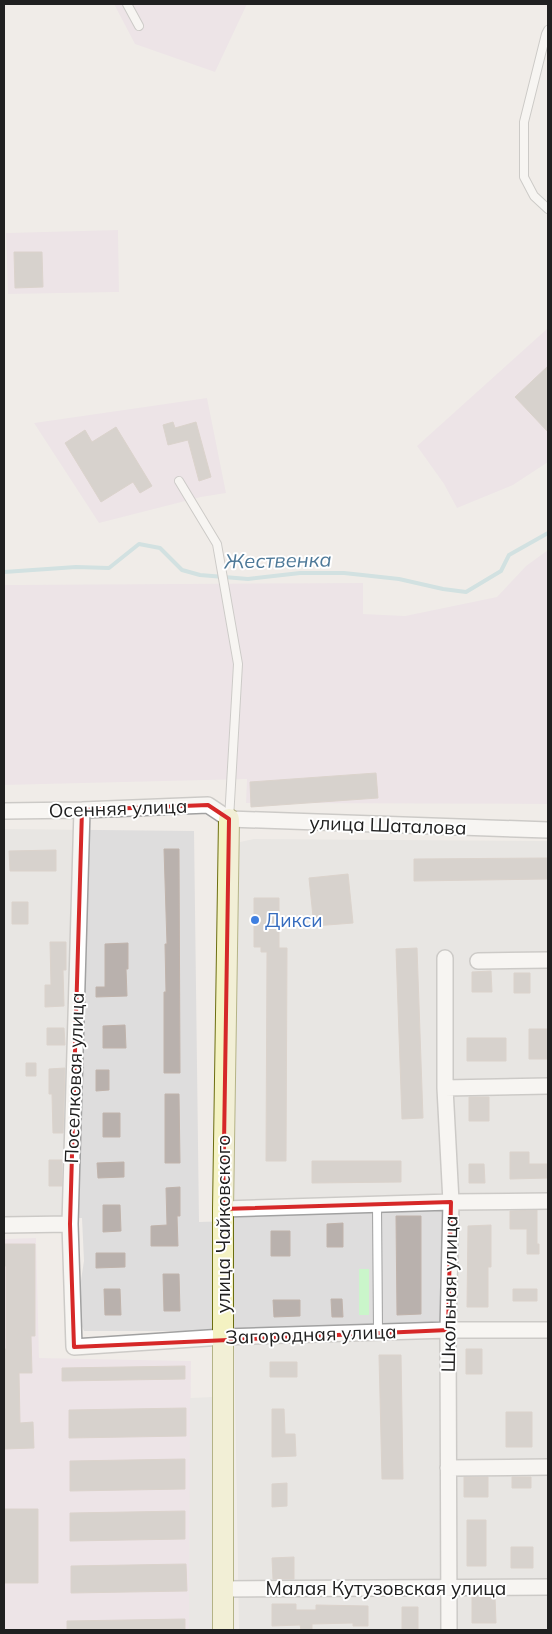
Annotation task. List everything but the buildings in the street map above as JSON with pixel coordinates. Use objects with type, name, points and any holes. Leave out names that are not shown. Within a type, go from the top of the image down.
[{"type":"street","name":"Осенняя улица","points":[[4,811],[208,805],[229,819]]},
{"type":"street","name":"Поселковая улица","points":[[74,1346],[70,1224],[82,810]]},
{"type":"street","name":"улица Шаталова","points":[[229,819],[548,830]]},
{"type":"street","name":"улица Чайковского","points":[[223,1630],[223,1209],[229,819]]},
{"type":"street","name":"Школьная улица","points":[[446,958],[445,1088],[451,1202],[448,1330],[449,1630]]},
{"type":"street","points":[[478,961],[548,960]]},
{"type":"street","points":[[445,1088],[548,1086]]},
{"type":"street","points":[[223,1209],[548,1201]]},
{"type":"street","points":[[4,1225],[70,1224]]},
{"type":"street","name":"Загородная улица","points":[[74,1346],[223,1337],[448,1330],[548,1330]]},
{"type":"street","points":[[448,1468],[548,1467]]},
{"type":"street","name":"Малая Кутузовская улица","points":[[223,1589],[548,1587]]},
{"type":"lane","points":[[127,4],[139,26]]},
{"type":"lane","points":[[548,30],[524,122],[524,177],[534,196],[548,209]]},
{"type":"lane","points":[[178,481],[217,544],[238,664],[229,819]]},
{"type":"lane","points":[[377,1204],[378,1332]]},
{"type":"highlighted area","points":[[208,805],[229,819],[223,1209],[451,1202],[448,1330],[74,1347],[70,1224],[82,810]]},
{"type":"shaded area","points":[[114,4],[247,4],[215,72],[135,44]]},
{"type":"shaded area","points":[[118,230],[119,292],[8,294],[6,233]]},
{"type":"shaded area","points":[[548,328],[548,462],[513,485],[457,508],[444,484],[417,446]]},
{"type":"shaded area","points":[[207,398],[226,493],[201,497],[99,523],[34,423]]},
{"type":"shaded area","points":[[548,550],[548,804],[246,803],[247,779],[4,785],[4,585],[363,583],[363,614],[405,616],[497,597],[526,566]]},
{"type":"shaded area","points":[[4,829],[194,831],[199,1222],[230,1221],[233,865],[240,842],[254,839],[548,841],[548,1630],[239,1630],[234,1331],[84,1331],[76,1313],[84,1261],[82,1218],[4,1219]]},
{"type":"shaded area","points":[[36,1238],[39,1358],[191,1361],[189,1630],[4,1630],[4,1239]]},
{"type":"shaded area","points":[[213,1397],[213,1630],[189,1630],[190,1398]]},
{"type":"green space","points":[[359,1269],[369,1269],[369,1315],[359,1315]]},
{"type":"waterway","name":"Жественка","points":[[4,572],[76,567],[109,568],[139,544],[160,548],[182,570],[200,575],[248,579],[300,573],[344,573],[399,579],[466,592],[501,571],[509,555],[548,533]]},
{"type":"place","name":"Дикси","points":[[255,920]]}]
